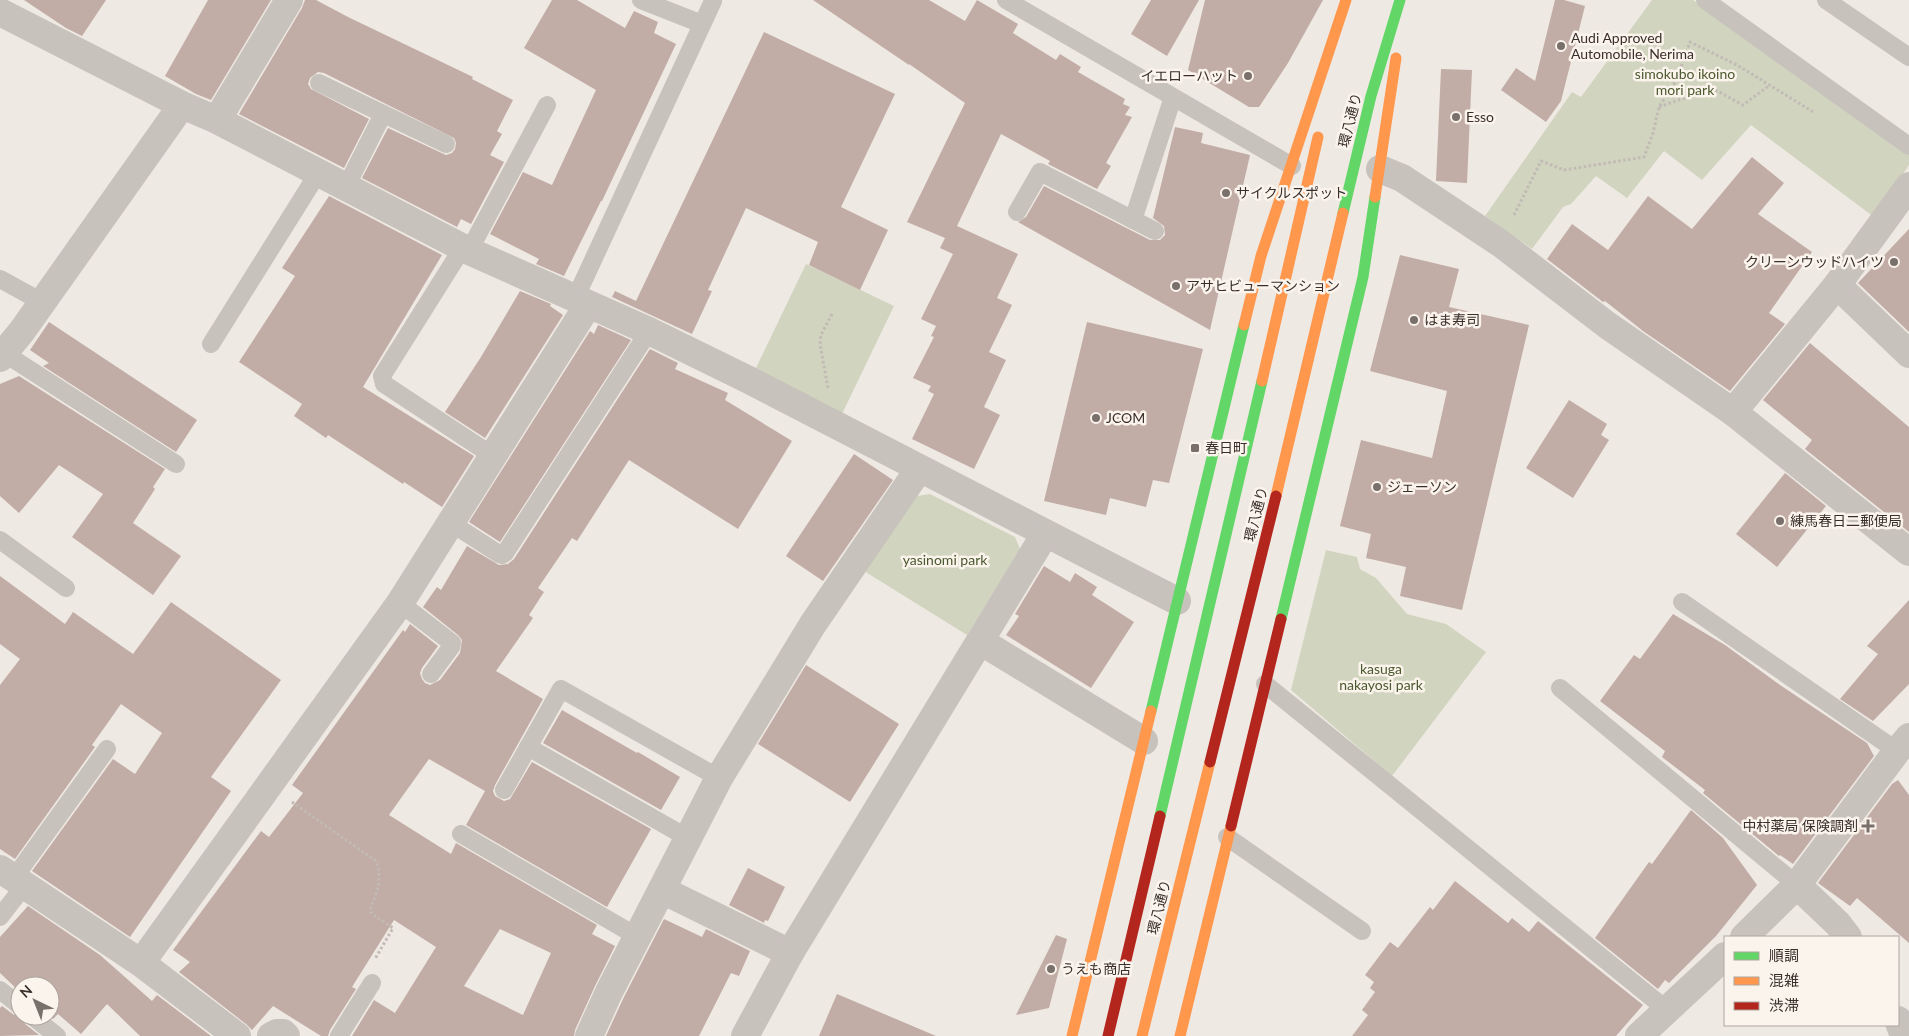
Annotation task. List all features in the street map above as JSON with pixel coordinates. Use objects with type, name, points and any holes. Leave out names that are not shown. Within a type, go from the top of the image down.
[{"type":"main road","name":"環八通り","points":[[1329,86],[1348,0]]},
{"type":"main road","points":[[1072,1036],[1260,256],[1348,0]]},
{"type":"main road","name":"環八通り","points":[[1142,1036],[1278,487],[1371,96],[1400,0]]},
{"type":"main road","points":[[1180,1036],[1363,277],[1405,0]]},
{"type":"main road","name":"環八通り","points":[[1108,1036],[1321,124]]},
{"type":"street","points":[[217,120],[289,0]]},
{"type":"street","points":[[12,10],[182,105],[217,120],[466,249],[649,331],[1177,601]]},
{"type":"street","points":[[2,356],[182,105]]},
{"type":"street","points":[[1380,169],[1402,178],[1500,242],[1607,325],[1733,412],[1909,552]]},
{"type":"street","points":[[1733,412],[1838,285],[1909,186]]},
{"type":"street","points":[[1838,285],[1909,354]]},
{"type":"street","points":[[141,963],[400,603],[494,456],[581,302]]},
{"type":"street","points":[[589,1036],[609,992],[719,778],[813,624],[919,469]]},
{"type":"street","points":[[745,1036],[790,953],[1046,534]]},
{"type":"street","points":[[980,641],[1144,741]]},
{"type":"street","points":[[1745,936],[1797,885],[1903,744]]},
{"type":"street","points":[[13,878],[141,963],[237,1036]]},
{"type":"street","points":[[1797,885],[1838,924],[1847,936]]},
{"type":"street","points":[[662,890],[790,953]]},
{"type":"street","points":[[1639,1036],[1724,957]]},
{"type":"street","points":[[1899,1023],[1904,1036]]},
{"type":"street","points":[[271,1036],[283,1033],[286,1036]]},
{"type":"lane","points":[[641,0],[702,24]]},
{"type":"lane","points":[[1006,0],[1292,166]]},
{"type":"lane","points":[[1706,0],[1909,146]]},
{"type":"lane","points":[[1826,0],[1909,58]]},
{"type":"lane","points":[[581,302],[713,1]]},
{"type":"lane","points":[[319,83],[446,144]]},
{"type":"lane","points":[[1133,220],[1173,97]]},
{"type":"lane","points":[[494,456],[384,384],[382,376],[466,249],[547,104]]},
{"type":"lane","points":[[346,187],[383,114]]},
{"type":"lane","points":[[1017,212],[1040,172],[1155,231]]},
{"type":"lane","points":[[211,344],[318,173]]},
{"type":"lane","points":[[0,279],[42,302]]},
{"type":"lane","points":[[451,523],[499,554],[505,553],[649,331]]},
{"type":"lane","points":[[2,356],[176,464]]},
{"type":"lane","points":[[0,540],[66,588]]},
{"type":"lane","points":[[1682,602],[1903,744]]},
{"type":"lane","points":[[400,603],[452,643],[431,674]]},
{"type":"lane","points":[[1265,684],[1667,1010]]},
{"type":"lane","points":[[1560,688],[1797,885]]},
{"type":"lane","points":[[504,790],[561,689],[719,778]]},
{"type":"lane","points":[[528,747],[688,838]]},
{"type":"lane","points":[[0,917],[13,878],[106,749]]},
{"type":"lane","points":[[461,834],[638,937]]},
{"type":"lane","points":[[1227,838],[1362,931]]},
{"type":"lane","points":[[339,1036],[372,983]]},
{"type":"lane","points":[[0,990],[10,998]]},
{"type":"lane","points":[[44,1026],[57,1036]]},
{"type":"path","points":[[1500,242],[1541,161],[1564,170],[1644,157],[1653,133],[1659,107],[1676,81],[1690,42],[1737,65],[1820,116]]},
{"type":"path","points":[[1659,107],[1712,88],[1743,105],[1770,85]]},
{"type":"path","points":[[817,416],[828,391],[820,344],[821,335],[833,312]]},
{"type":"path","points":[[270,786],[376,861],[380,874],[376,897],[370,910],[372,914],[393,928],[371,964],[372,983]]},
{"type":"green space","name":"simokubo ikoino mori park","points":[[1652,0],[1693,0],[1909,153],[1909,165],[1874,217],[1751,125],[1702,180],[1664,151],[1627,198],[1596,176],[1571,204],[1563,207],[1532,249],[1485,216],[1572,92],[1581,97]]},
{"type":"green space","points":[[806,264],[894,306],[842,414],[754,372]]},
{"type":"green space","name":"yasinomi park","points":[[930,494],[1015,537],[1020,549],[967,635],[864,571],[917,496]]},
{"type":"green space","name":"kasuga nakayosi park","points":[[1326,550],[1357,557],[1360,569],[1376,578],[1407,614],[1446,624],[1486,652],[1392,776],[1291,690]]},
{"type":"building","points":[[24,0],[106,0],[82,36],[66,28]]},
{"type":"building","points":[[208,0],[271,0],[211,100],[196,94],[165,76]]},
{"type":"building","points":[[305,0],[316,0],[473,77],[472,79],[513,100],[497,131],[502,134],[490,155],[504,162],[471,224],[461,219],[457,227],[362,178],[388,128],[446,155],[452,153],[455,149],[456,143],[454,138],[324,73],[318,72],[310,78],[308,84],[311,89],[369,119],[344,168],[239,114]]},
{"type":"building","points":[[552,0],[577,0],[625,28],[634,11],[658,22],[654,33],[676,44],[602,201],[564,276],[536,264],[539,259],[490,234],[523,172],[552,185],[596,90],[524,48]]},
{"type":"building","points":[[813,0],[929,0],[965,21],[977,0],[1018,24],[1013,33],[1056,60],[1060,54],[1081,67],[1078,72],[1125,99],[1123,104],[1130,107],[1125,115],[1132,117],[1106,163],[1111,166],[1097,189],[1048,164],[1050,161],[1001,134],[957,226],[1018,254],[997,298],[1012,305],[989,352],[1006,360],[984,407],[1000,415],[974,469],[912,439],[934,394],[928,391],[931,386],[913,378],[934,337],[931,336],[936,326],[921,319],[953,254],[940,248],[945,238],[907,222],[965,103]]},
{"type":"building","points":[[1151,0],[1199,0],[1167,56],[1131,34]]},
{"type":"building","points":[[1205,0],[1323,0],[1288,63],[1259,107],[1249,107],[1188,70]]},
{"type":"building","points":[[1555,0],[1564,0],[1585,6],[1561,101],[1546,122],[1501,90],[1516,68],[1535,81]]},
{"type":"building","points":[[764,32],[895,94],[841,207],[888,230],[860,290],[809,265],[818,242],[746,208],[708,290],[712,291],[692,334],[612,297],[615,291],[636,301]]},
{"type":"building","points":[[1441,69],[1472,70],[1467,183],[1436,181]]},
{"type":"building","name":"アサヒビューマンション","points":[[1175,127],[1203,133],[1201,143],[1250,155],[1210,330],[1018,222],[1026,217],[1044,186],[1150,240],[1160,240],[1165,235],[1164,226],[1153,218]]},
{"type":"building","points":[[1752,157],[1784,183],[1758,214],[1812,252],[1769,313],[1785,324],[1730,391],[1643,331],[1547,259],[1572,224],[1608,250],[1648,196],[1692,229]]},
{"type":"building","points":[[329,196],[442,255],[363,387],[474,456],[442,507],[328,435],[326,438],[294,416],[302,404],[239,362],[295,276],[282,268]]},
{"type":"building","name":"クリーンウッドハイツ","points":[[1909,229],[1909,332],[1858,283]]},
{"type":"building","points":[[1400,255],[1459,269],[1449,307],[1529,325],[1462,610],[1400,596],[1406,567],[1366,558],[1371,534],[1340,526],[1361,440],[1432,458],[1447,391],[1370,371]]},
{"type":"building","points":[[520,291],[551,304],[550,306],[563,315],[485,438],[445,412],[481,357]]},
{"type":"building","points":[[49,322],[197,420],[176,452],[43,366],[49,363],[30,350]]},
{"type":"building","points":[[1087,322],[1203,349],[1169,483],[1153,480],[1146,507],[1110,498],[1106,515],[1044,501]]},
{"type":"building","points":[[598,325],[631,340],[500,542],[469,522],[590,331],[594,334]]},
{"type":"building","points":[[1810,343],[1909,427],[1909,532],[1805,449],[1812,440],[1763,400]]},
{"type":"building","points":[[650,349],[678,363],[675,369],[728,393],[725,400],[792,441],[738,529],[629,460],[577,541],[572,538],[538,588],[544,592],[529,615],[533,618],[496,671],[543,699],[495,785],[493,791],[495,796],[504,801],[510,799],[532,762],[651,829],[607,907],[466,825],[485,791],[429,759],[389,815],[451,854],[456,843],[597,925],[592,934],[615,946],[595,986],[574,1036],[352,1036],[374,1000],[395,1013],[436,947],[394,920],[352,987],[356,989],[328,1036],[321,1036],[273,1006],[252,1030],[179,972],[190,962],[173,950],[261,831],[269,837],[303,793],[292,785],[403,630],[405,632],[410,624],[438,646],[420,673],[425,683],[430,685],[440,680],[460,653],[462,640],[458,635],[423,607],[437,587],[441,590],[467,546],[499,565],[508,564],[514,559]],"holes":[[[500,929],[551,953],[523,1015],[464,986]]]},
{"type":"building","points":[[19,376],[165,469],[153,487],[155,489],[133,523],[181,556],[153,595],[72,537],[103,494],[59,465],[19,513],[0,496],[0,384]]},
{"type":"building","points":[[1569,400],[1607,424],[1601,435],[1609,440],[1573,498],[1526,468]]},
{"type":"building","points":[[854,454],[893,480],[823,581],[786,556]]},
{"type":"building","name":"練馬春日二郵便局","points":[[1785,473],[1826,506],[1777,567],[1736,534]]},
{"type":"building","points":[[1044,566],[1070,582],[1075,573],[1097,587],[1092,595],[1134,622],[1091,688],[1006,635],[1019,616],[1015,614]]},
{"type":"building","points":[[0,576],[65,624],[73,612],[133,654],[171,602],[281,680],[211,777],[231,791],[130,937],[32,871],[113,759],[135,774],[162,733],[121,704],[92,745],[95,747],[15,859],[0,849],[0,685],[20,659],[0,644]]},
{"type":"building","points":[[1909,600],[1909,684],[1873,721],[1840,699],[1878,654],[1867,646]]},
{"type":"building","points":[[1673,614],[1725,645],[1780,685],[1867,743],[1874,756],[1793,864],[1779,856],[1703,793],[1705,790],[1662,757],[1665,751],[1600,701],[1634,655],[1640,659]]},
{"type":"building","points":[[806,665],[899,724],[850,802],[758,744]]},
{"type":"building","points":[[562,710],[680,777],[661,810],[543,743]]},
{"type":"building","points":[[1898,780],[1909,795],[1909,943],[1857,898],[1850,906],[1818,883],[1892,784]]},
{"type":"building","points":[[1691,810],[1723,838],[1757,885],[1716,936],[1669,983],[1665,980],[1658,989],[1595,938],[1649,862],[1652,864]]},
{"type":"building","points":[[748,868],[785,887],[768,921],[765,920],[764,923],[729,905]]},
{"type":"building","points":[[1455,881],[1508,923],[1512,918],[1529,932],[1538,921],[1643,1005],[1616,1036],[1352,1036],[1368,1015],[1362,1010],[1375,992],[1370,988],[1374,982],[1365,975],[1390,942],[1398,948],[1430,907],[1433,910]]},
{"type":"building","points":[[28,906],[100,955],[152,1001],[157,995],[211,1036],[140,1036],[107,1004],[81,1034],[60,1016],[60,976],[10,976],[10,982],[0,973],[0,937]]},
{"type":"building","points":[[664,919],[702,937],[706,929],[750,951],[739,976],[731,973],[699,1036],[606,1036],[623,999]]},
{"type":"building","points":[[1056,935],[1067,939],[1049,1008],[1016,1015]]},
{"type":"building","points":[[837,994],[936,1036],[819,1036]]},
{"type":"building","points":[[2,1006],[10,1012],[10,1026],[28,1026],[39,1035],[0,1036],[0,1008]]},
{"type":"traffic: fast","points":[[1343,213],[1371,96],[1400,0]]},
{"type":"traffic: fast","points":[[1281,619],[1363,277],[1375,197]]},
{"type":"traffic: fast","points":[[1151,711],[1244,325]]},
{"type":"traffic: fast","points":[[1160,816],[1262,381]]},
{"type":"traffic: slow","points":[[1244,325],[1261,256],[1346,0]]},
{"type":"traffic: slow","points":[[1375,197],[1396,58]]},
{"type":"traffic: slow","points":[[1262,381],[1318,137]]},
{"type":"traffic: slow","points":[[1276,496],[1343,213]]},
{"type":"traffic: slow","points":[[1072,1036],[1151,711]]},
{"type":"traffic: slow","points":[[1142,1036],[1210,762]]},
{"type":"traffic: slow","points":[[1180,1036],[1231,826]]},
{"type":"traffic: jam","points":[[1210,762],[1276,496]]},
{"type":"traffic: jam","points":[[1231,826],[1281,619]]},
{"type":"traffic: jam","points":[[1108,1036],[1160,816]]},
{"type":"place","name":"Audi Approved Automobile, Nerima","points":[[1561,46]]},
{"type":"place","name":"イエローハット","points":[[1248,76]]},
{"type":"place","name":"Esso","points":[[1456,117]]},
{"type":"place","name":"サイクルスポット","points":[[1226,193]]},
{"type":"place","name":"クリーンウッドハイツ","points":[[1894,262]]},
{"type":"place","name":"アサヒビューマンション","points":[[1176,286]]},
{"type":"place","name":"はま寿司","points":[[1414,320]]},
{"type":"place","name":"JCOM","points":[[1096,418]]},
{"type":"place","name":"春日町","points":[[1195,448]]},
{"type":"place","name":"ジェーソン","points":[[1377,487]]},
{"type":"place","name":"練馬春日二郵便局","points":[[1780,521]]},
{"type":"place","name":"中村薬局 保険調剤","points":[[1868,826]]},
{"type":"place","name":"うえも商店","points":[[1051,969]]}]
